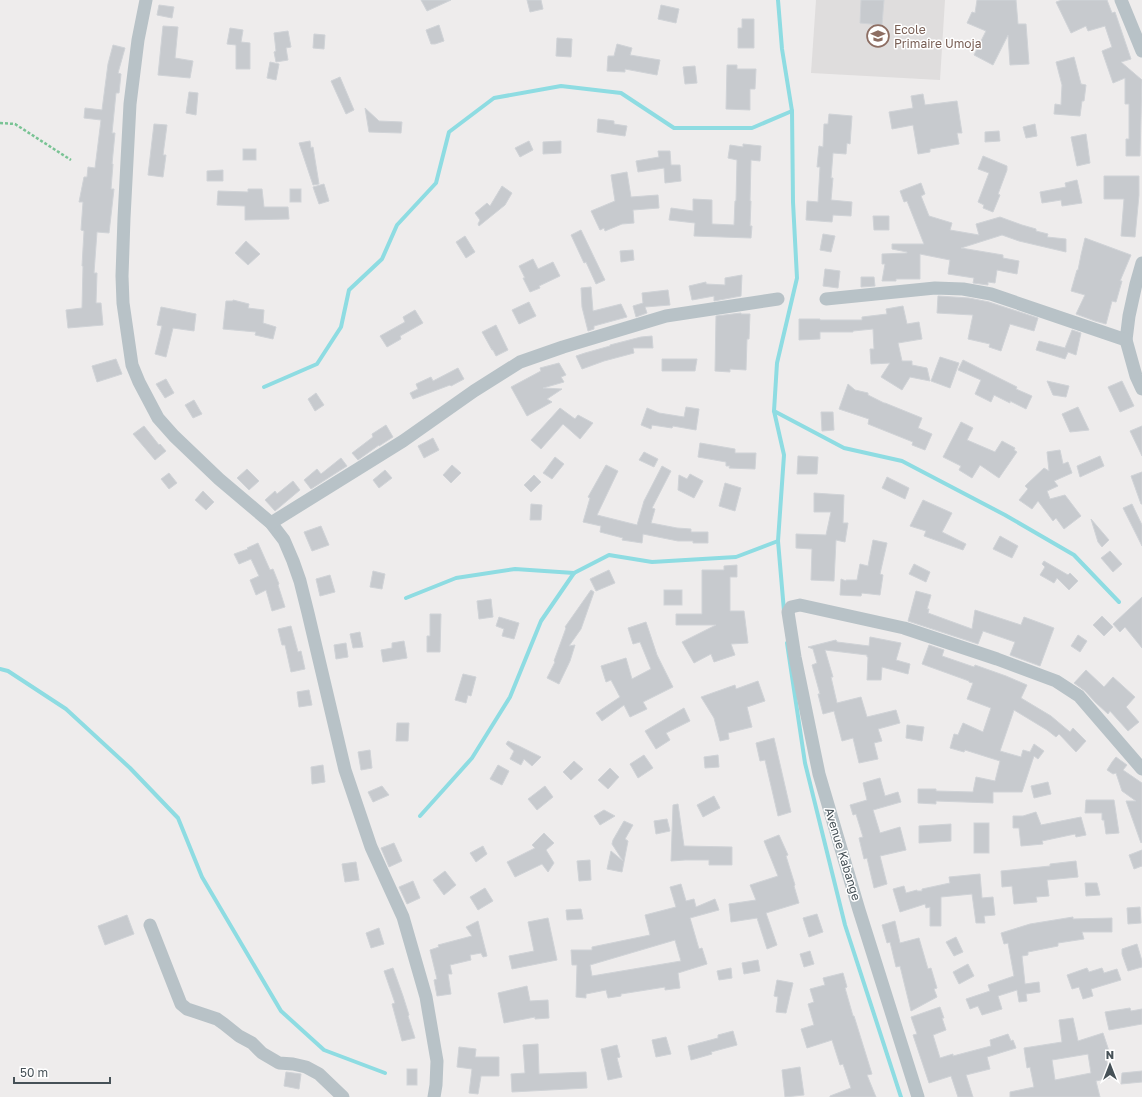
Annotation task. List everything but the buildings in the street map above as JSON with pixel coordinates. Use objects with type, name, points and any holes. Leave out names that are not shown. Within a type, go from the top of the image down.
[{"type":"street","points":[[146,0],[138,40],[130,104],[124,218],[122,276],[123,304],[132,364],[139,382],[158,418],[174,436],[219,479],[271,522],[284,540],[298,574],[321,664],[334,728],[345,770],[371,847],[403,917],[426,997],[437,1061],[434,1097]]},
{"type":"street","points":[[1121,0],[1142,51]]},
{"type":"street","points":[[1142,263],[1129,316],[1126,340],[1136,376],[1142,389]]},
{"type":"street","points":[[826,299],[935,288],[963,289],[991,294],[1126,340]]},
{"type":"street","points":[[271,522],[403,441],[474,391],[520,362],[563,347],[666,316],[778,299]]},
{"type":"street","name":"Avenue Kabange","points":[[918,1097],[859,910],[819,774],[795,657],[788,612],[791,607],[800,604],[904,628],[997,659],[1056,681],[1079,696],[1142,769]]},
{"type":"street","points":[[150,925],[181,1004],[187,1010],[217,1019],[239,1036],[252,1043],[262,1053],[279,1063],[306,1067],[319,1074],[343,1097]]},
{"type":"path","points":[[0,124],[15,124],[72,160]]},
{"type":"shaded area","name":"Ecole Primaire Umoja","points":[[816,0],[945,0],[940,80],[811,73]]},
{"type":"waterway","points":[[778,0],[782,49],[792,111],[793,202],[797,278],[777,363],[774,411],[784,455],[778,541],[784,611]]},
{"type":"waterway","points":[[264,387],[317,364],[341,327],[349,290],[382,259],[397,225],[436,183],[449,132],[494,98],[561,86],[621,93],[674,128],[752,128],[792,111]]},
{"type":"waterway","points":[[774,411],[844,448],[902,461],[1005,515],[1074,555],[1119,602]]},
{"type":"waterway","points":[[420,816],[472,758],[510,697],[541,621],[574,573],[609,555],[652,562],[736,557],[778,541]]},
{"type":"waterway","points":[[406,598],[456,578],[515,569],[574,573]]},
{"type":"waterway","points":[[787,643],[805,763],[845,925],[901,1097]]},
{"type":"waterway","points":[[0,669],[8,671],[66,709],[130,768],[178,818],[202,877],[281,1011],[324,1050],[385,1073]]},
{"type":"place","name":"Ecole Primaire Umoja","points":[[878,36]]}]
